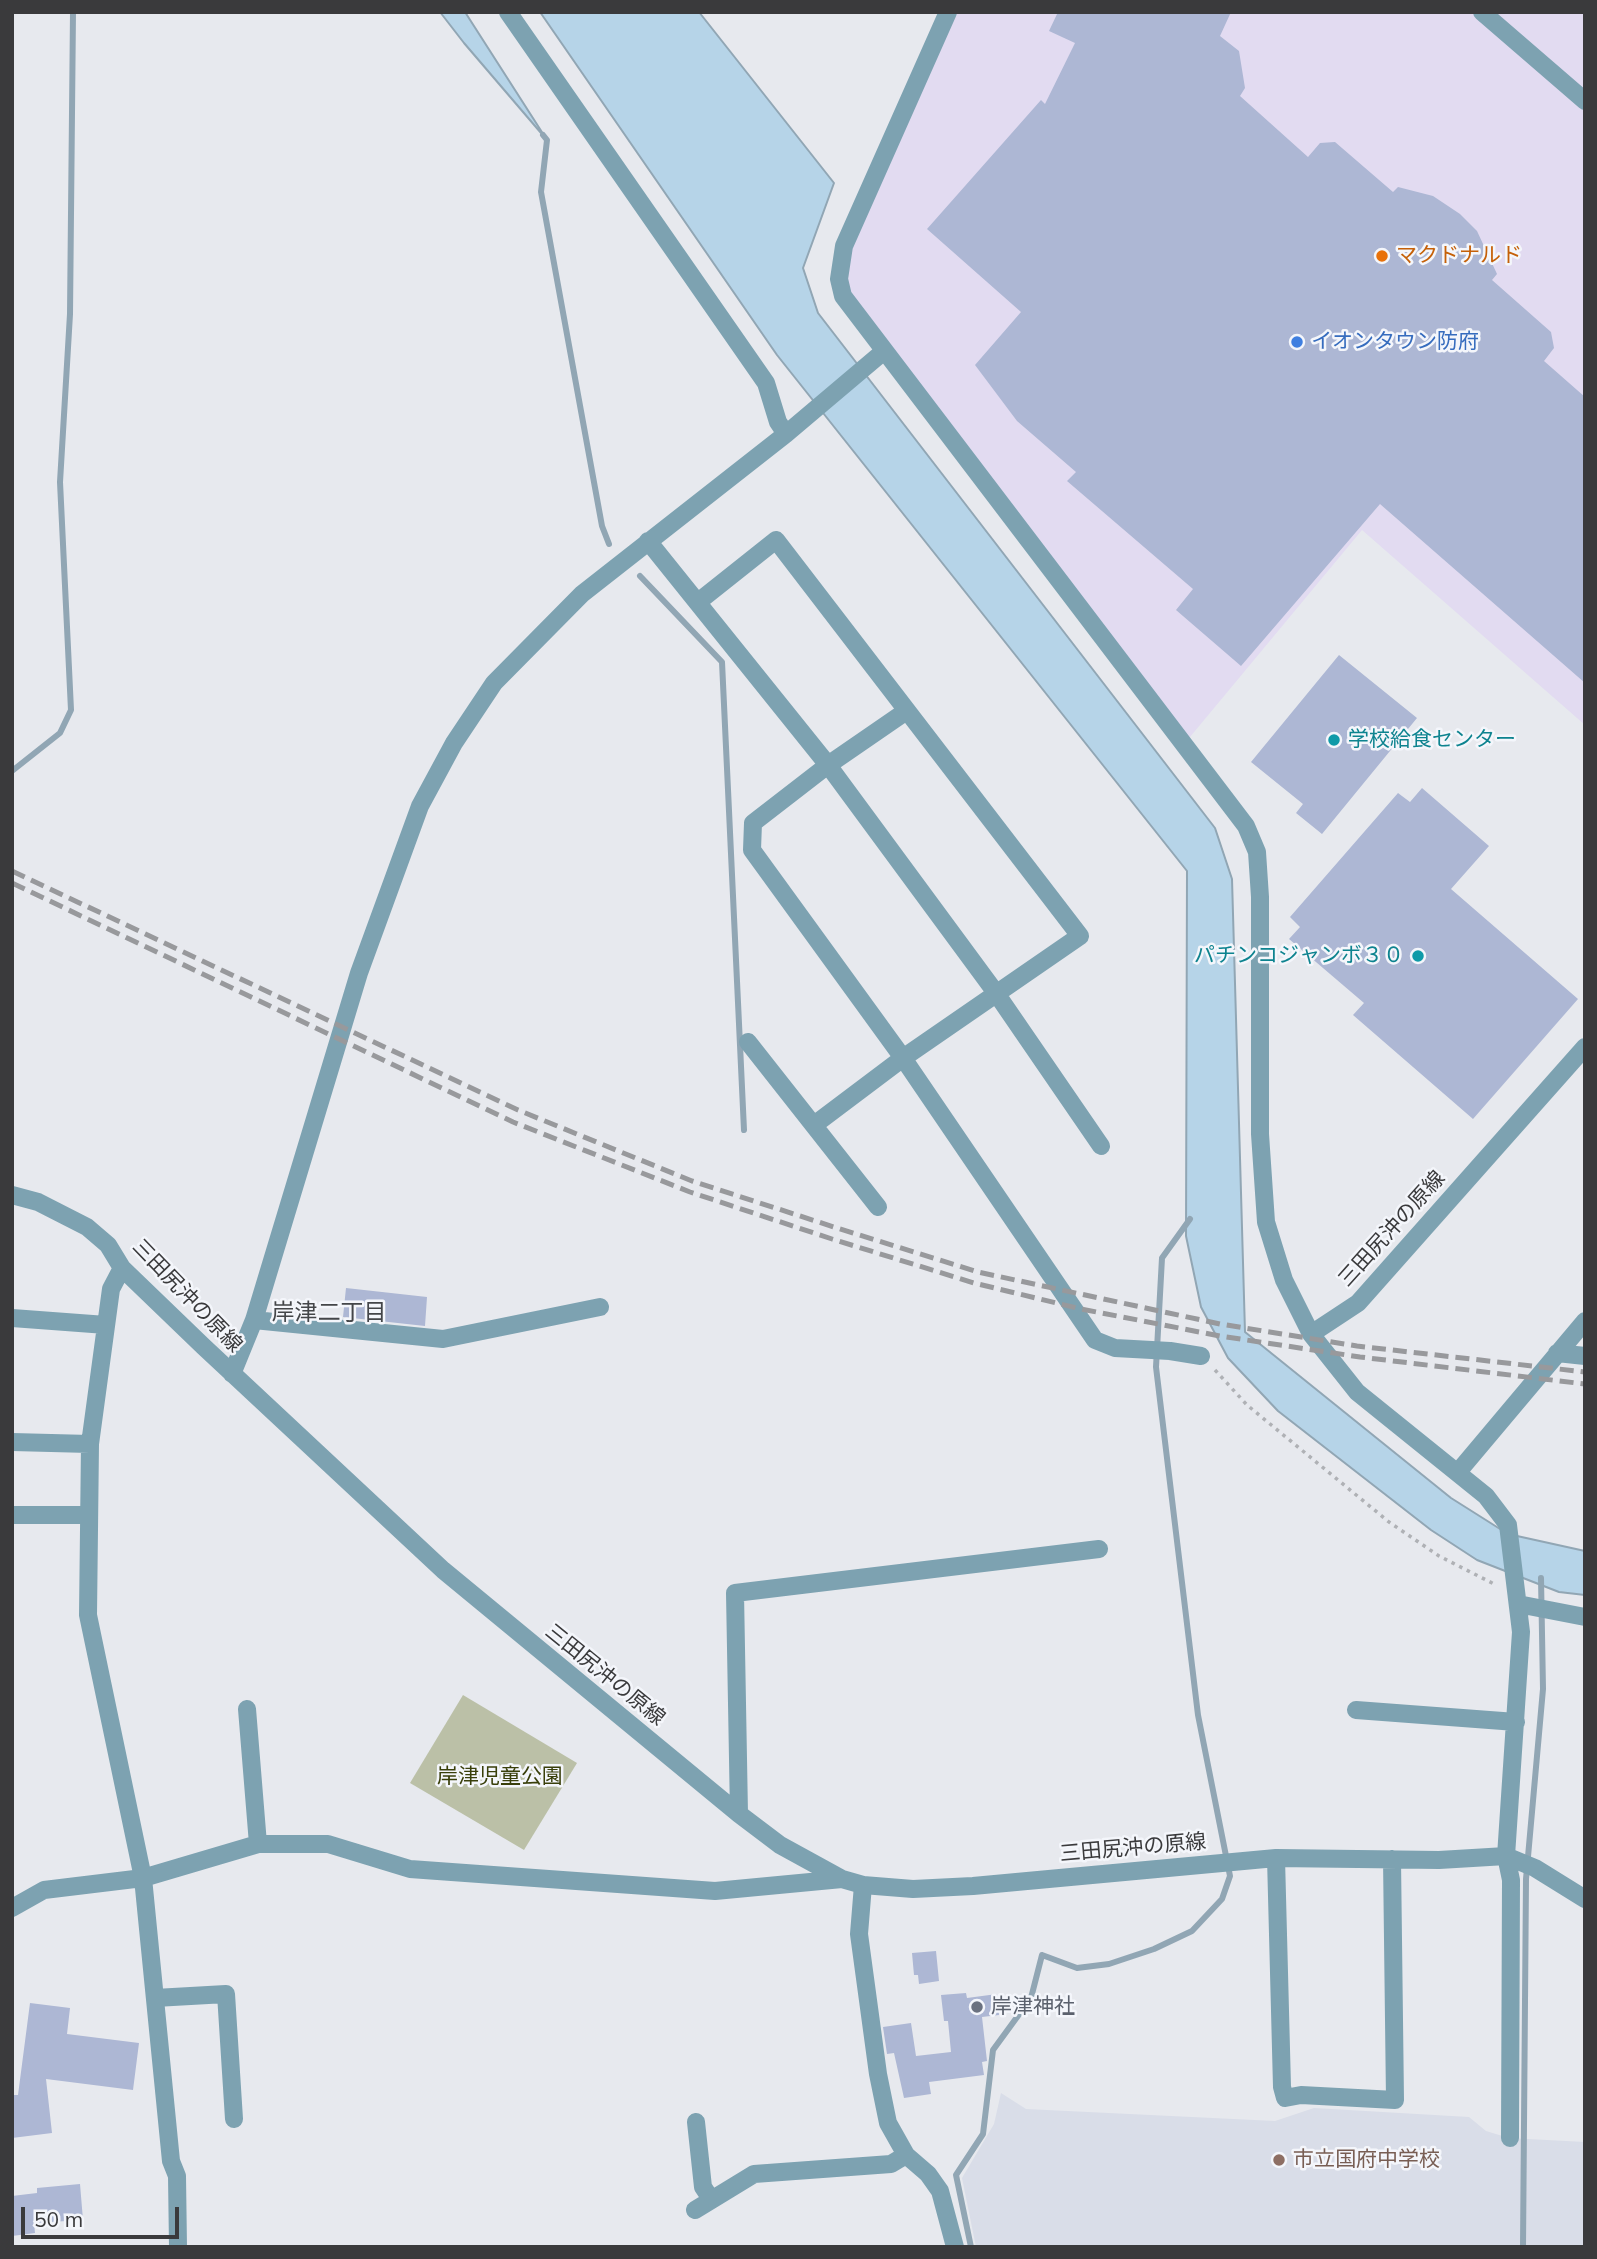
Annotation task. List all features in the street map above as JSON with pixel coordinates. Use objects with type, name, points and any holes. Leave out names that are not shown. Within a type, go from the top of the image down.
[{"type":"street","points":[[508,12],[766,383],[778,422],[791,429]]},
{"type":"street","points":[[948,12],[844,246],[839,279],[843,296],[1246,826],[1257,852],[1260,897],[1260,1134],[1266,1223],[1284,1280],[1311,1334],[1357,1392],[1486,1496],[1508,1525],[1521,1632],[1506,1856],[1511,1880],[1510,2138]]},
{"type":"street","points":[[1482,12],[1585,101]]},
{"type":"street","points":[[232,1374],[254,1320],[359,973],[420,806],[454,743],[494,683],[582,594],[791,429],[883,352]]},
{"type":"street","points":[[698,602],[775,540],[1080,936],[903,1058],[814,1125]]},
{"type":"street","points":[[648,541],[828,765],[996,993],[1101,1146]]},
{"type":"street","points":[[905,712],[828,765],[753,823],[752,850],[903,1058],[1095,1340],[1115,1348],[1170,1351],[1200,1356]]},
{"type":"street","points":[[748,1042],[878,1207]]},
{"type":"street","name":"三田尻沖の原線","points":[[1311,1334],[1358,1303],[1585,1047]]},
{"type":"street","name":"三田尻沖の原線","points":[[12,1195],[38,1202],[87,1227],[108,1245],[122,1268],[232,1374],[443,1570],[739,1814],[780,1845],[842,1879],[863,1885],[913,1888],[973,1886],[1276,1858],[1506,1856]]},
{"type":"street","points":[[122,1268],[111,1289],[90,1444],[88,1615],[143,1878],[171,2161],[177,2176],[178,2247]]},
{"type":"street","points":[[254,1320],[443,1339],[600,1307]]},
{"type":"street","points":[[12,1318],[106,1325]]},
{"type":"street","points":[[1458,1472],[1585,1321]]},
{"type":"street","points":[[1557,1353],[1585,1356]]},
{"type":"street","points":[[12,1442],[90,1444]]},
{"type":"street","points":[[12,1515],[88,1515]]},
{"type":"street","points":[[739,1814],[735,1593],[1099,1549]]},
{"type":"street","points":[[1518,1595],[1585,1617]]},
{"type":"street","points":[[247,1709],[258,1844]]},
{"type":"street","points":[[1356,1710],[1516,1722]]},
{"type":"street","points":[[12,1908],[44,1890],[143,1878],[258,1844],[328,1844],[410,1869],[715,1891],[842,1879]]},
{"type":"street","points":[[1506,1856],[1535,1868],[1585,1899]]},
{"type":"street","points":[[1276,1858],[1282,2087],[1285,2098],[1301,2095],[1395,2100],[1392,1858]]},
{"type":"street","points":[[863,1885],[859,1934],[878,2074],[888,2123],[906,2155],[928,2174],[940,2191],[955,2247]]},
{"type":"street","points":[[155,1998],[226,1994],[234,2119]]},
{"type":"street","points":[[696,2122],[703,2187],[712,2199]]},
{"type":"street","points":[[695,2210],[754,2174],[891,2164],[906,2155]]},
{"type":"path","points":[[1200,1356],[1247,1405],[1389,1522],[1439,1556],[1518,1595]]},
{"type":"shaded area","points":[[945,12],[1585,12],[1585,725],[1362,530],[1185,743],[843,296],[844,246]]},
{"type":"shaded area","name":"市立国府中学校","points":[[1001,2093],[1026,2109],[1275,2121],[1314,2108],[1469,2117],[1486,2131],[1509,2138],[1585,2142],[1585,2247],[976,2247],[962,2178],[994,2124]]},
{"type":"green space","name":"岸津児童公園","points":[[463,1695],[577,1763],[524,1850],[410,1783]]},
{"type":"water","points":[[440,12],[465,12],[547,140],[464,43]]},
{"type":"water","points":[[540,12],[699,12],[834,183],[803,268],[818,313],[1215,828],[1232,879],[1245,1332],[1451,1498],[1508,1534],[1585,1551],[1585,1595],[1559,1592],[1477,1560],[1431,1530],[1278,1411],[1228,1358],[1201,1307],[1186,1236],[1187,871],[777,355]]},
{"type":"building","points":[[1058,12],[1231,12],[1220,36],[1239,51],[1245,88],[1240,96],[1308,157],[1320,143],[1335,142],[1393,192],[1398,187],[1433,196],[1460,214],[1477,231],[1497,274],[1492,280],[1551,332],[1554,348],[1544,361],[1585,397],[1585,683],[1380,504],[1241,666],[1176,610],[1193,589],[1067,481],[1076,472],[1017,421],[975,365],[1021,312],[927,229],[1041,100],[1045,104],[1075,43],[1049,31]]},
{"type":"building","name":"学校給食センター","points":[[1339,655],[1417,718],[1322,834],[1296,813],[1303,804],[1251,762]]},
{"type":"building","name":"パチンコジャンボ３０","points":[[1422,788],[1489,846],[1451,889],[1578,999],[1473,1119],[1353,1015],[1364,1003],[1289,939],[1300,927],[1290,917],[1398,793],[1410,802]]},
{"type":"building","points":[[346,1288],[427,1297],[425,1326],[343,1317]]},
{"type":"building","points":[[936,1951],[939,1981],[919,1984],[918,1975],[914,1975],[912,1953]]},
{"type":"building","points":[[966,1993],[967,1998],[997,1994],[999,2015],[982,2017],[987,2061],[982,2062],[984,2075],[929,2082],[931,2094],[904,2098],[894,2053],[887,2054],[883,2027],[911,2023],[916,2056],[951,2052],[948,2021],[944,2021],[941,1995]]},
{"type":"building","points":[[30,2003],[70,2008],[67,2034],[139,2043],[133,2090],[46,2079],[52,2133],[12,2138],[12,2095],[18,2095]]},
{"type":"building","points":[[80,2184],[83,2220],[34,2223],[35,2233],[12,2236],[12,2196],[37,2193],[37,2188]]},
{"type":"waterway","points":[[12,771],[60,733],[71,710],[60,482],[70,314],[73,12]]},
{"type":"waterway","points":[[543,135],[547,140],[541,192],[602,526],[609,544]]},
{"type":"waterway","points":[[640,576],[722,662],[744,1130]]},
{"type":"waterway","points":[[971,2247],[956,2175],[983,2134],[993,2050],[1031,1998],[1042,1955],[1077,1968],[1109,1964],[1154,1949],[1192,1931],[1222,1899],[1230,1876],[1198,1715],[1156,1367],[1162,1258],[1190,1219]]},
{"type":"waterway","points":[[1523,2247],[1526,1879],[1543,1689],[1541,1578]]},
{"type":"railway","points":[[12,871],[518,1110],[692,1181],[834,1227],[978,1272],[1220,1324],[1357,1346],[1585,1372]]},
{"type":"railway","points":[[12,883],[513,1122],[690,1192],[832,1239],[974,1283],[1081,1309],[1220,1336],[1360,1357],[1585,1384]]},
{"type":"place","name":"マクドナルド","points":[[1382,256]]},
{"type":"place","name":"イオンタウン防府","points":[[1297,342]]},
{"type":"place","name":"学校給食センター","points":[[1334,740]]},
{"type":"place","name":"パチンコジャンボ３０","points":[[1418,956]]},
{"type":"place","name":"岸津神社","points":[[977,2007]]},
{"type":"place","name":"市立国府中学校","points":[[1279,2160]]},
{"type":"district","name":"岸津二丁目","points":[[329,1313]]}]
